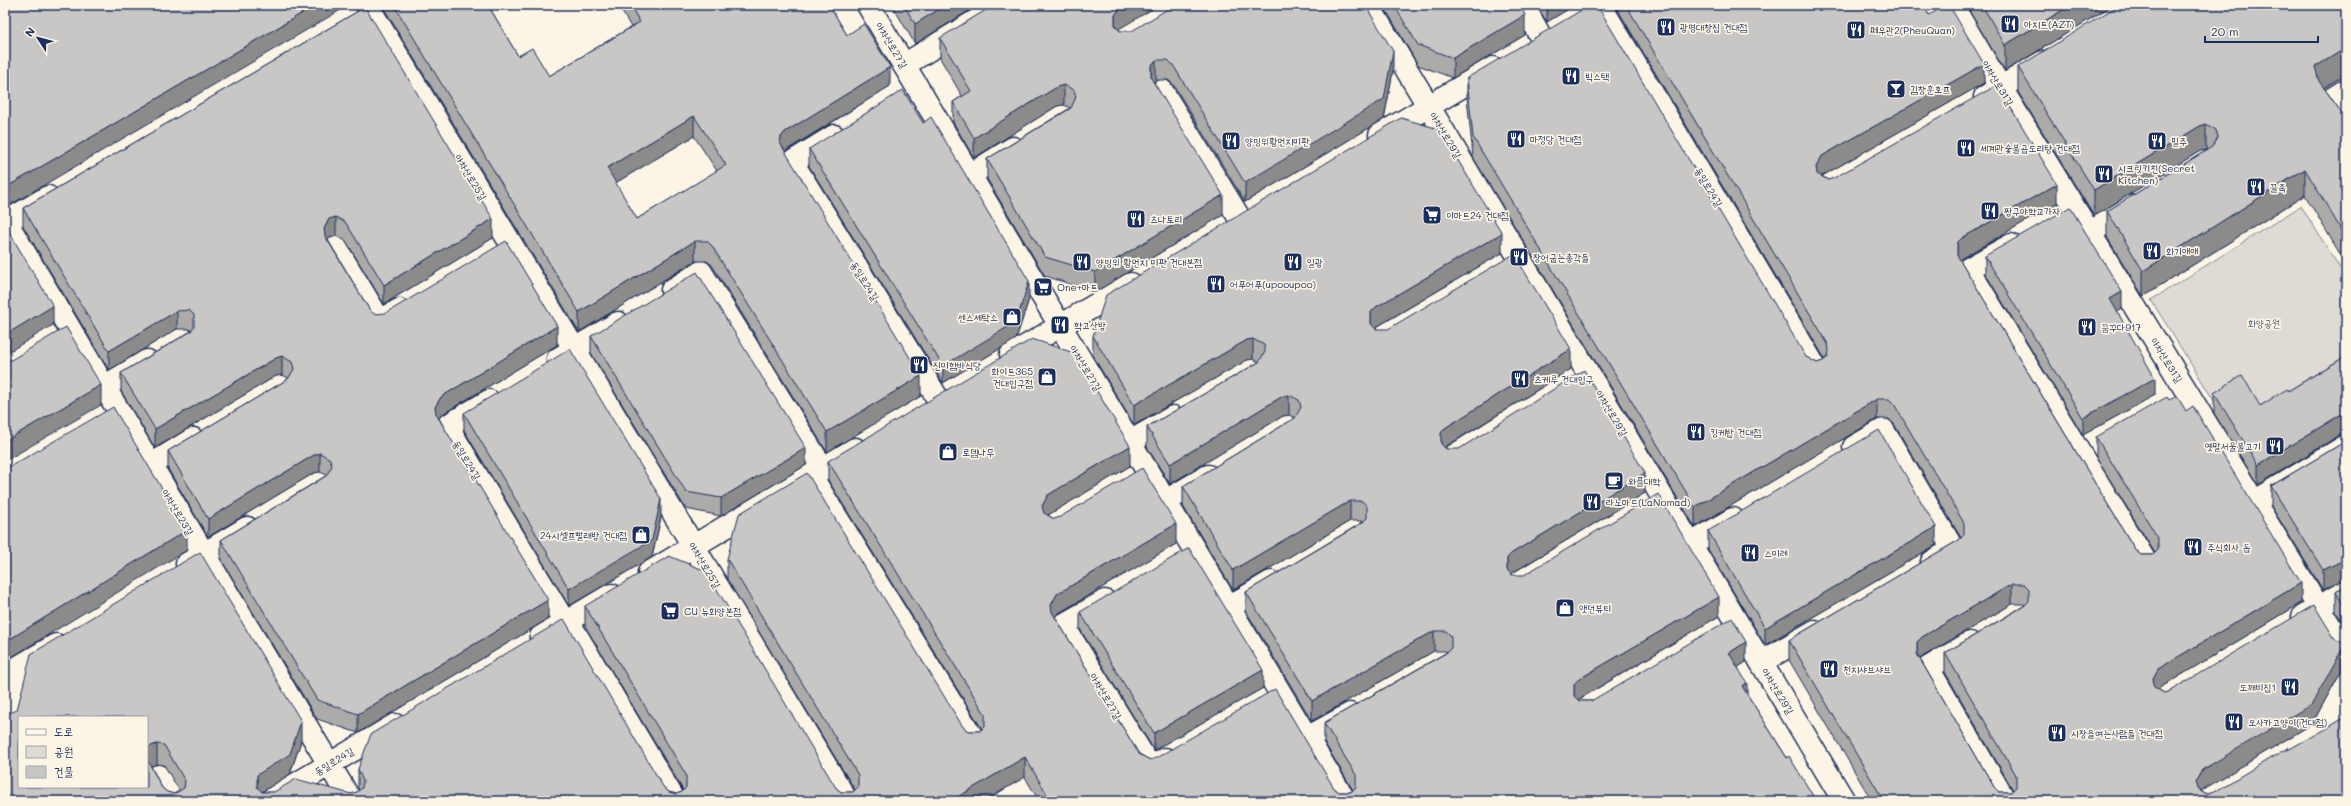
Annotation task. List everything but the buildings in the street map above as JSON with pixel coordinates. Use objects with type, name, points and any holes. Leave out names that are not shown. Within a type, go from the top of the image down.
[{"type":"street","name":"아차산로27길","points":[[868,5],[1130,442],[1139,474],[1166,501],[1345,801]]},
{"type":"street","points":[[904,65],[1002,5]]},
{"type":"street","name":"아차산로29길","points":[[1368,5],[1844,801]]},
{"type":"street","points":[[1523,5],[1542,39]]},
{"type":"street","name":"동일로24길","points":[[1580,16],[1600,5],[1818,370]]},
{"type":"street","name":"아차산로31길","points":[[1952,5],[2000,88],[2346,652]]},
{"type":"street","points":[[348,20],[368,7]]},
{"type":"street","name":"아차산로25길","points":[[368,7],[847,801]]},
{"type":"street","points":[[1361,146],[1561,27]]},
{"type":"street","points":[[1966,108],[2060,52]]},
{"type":"street","points":[[897,97],[916,85]]},
{"type":"street","points":[[2346,90],[2330,100],[2346,125]]},
{"type":"street","points":[[1162,91],[1240,219]]},
{"type":"street","name":"동일로24길","points":[[851,126],[792,162],[938,399]]},
{"type":"street","points":[[970,174],[1030,138]]},
{"type":"street","name":"아차산로23길","points":[[68,186],[6,221],[351,801]]},
{"type":"street","points":[[2090,233],[2148,198]]},
{"type":"street","points":[[1220,231],[1260,207]]},
{"type":"street","points":[[2054,220],[2074,208]]},
{"type":"street","points":[[2028,235],[1968,269],[2147,564]]},
{"type":"street","points":[[489,254],[510,242]]},
{"type":"street","points":[[336,248],[380,321],[414,300]]},
{"type":"street","points":[[1498,269],[1519,257]]},
{"type":"street","points":[[655,300],[701,272],[974,740]]},
{"type":"street","points":[[993,366],[1147,274]]},
{"type":"street","points":[[541,370],[635,313]]},
{"type":"street","points":[[51,342],[70,330]]},
{"type":"street","points":[[104,387],[163,352]]},
{"type":"street","points":[[1568,386],[1588,373]]},
{"type":"street","points":[[918,411],[959,387]]},
{"type":"street","name":"동일로24길","points":[[507,390],[447,426],[675,801]]},
{"type":"street","points":[[2166,403],[2186,392]]},
{"type":"street","points":[[1130,442],[1192,406]]},
{"type":"street","points":[[98,421],[118,410]]},
{"type":"street","points":[[151,464],[210,429]]},
{"type":"street","points":[[1835,459],[1883,430],[1953,549],[1912,574]]},
{"type":"street","points":[[525,647],[870,440]]},
{"type":"street","points":[[2079,452],[2100,441]]},
{"type":"street","points":[[2254,502],[2346,446]]},
{"type":"street","points":[[1166,501],[1227,464]]},
{"type":"street","points":[[1642,509],[1662,497]]},
{"type":"street","points":[[1691,544],[1753,507]]},
{"type":"street","points":[[169,574],[265,517]]},
{"type":"street","points":[[1173,560],[1194,548]]},
{"type":"street","points":[[1229,607],[1289,572]]},
{"type":"street","name":"아차산로27길","points":[[1125,589],[1063,625],[1150,767],[1184,747]]},
{"type":"street","points":[[2285,628],[2346,591]]},
{"type":"street","points":[[1716,633],[1736,621]]},
{"type":"street","points":[[1761,662],[1830,622]]},
{"type":"street","points":[[5,723],[7,722],[20,666],[74,633]]},
{"type":"street","points":[[1986,634],[1928,668],[2005,801]]},
{"type":"street","points":[[1259,704],[1280,692]]},
{"type":"street","points":[[1307,738],[1367,704]]},
{"type":"street","name":"동일로24길","points":[[268,801],[410,716]]},
{"type":"street","points":[[158,776],[173,801]]},
{"type":"green space","name":"화양공원","points":[[2301,206],[2346,278],[2346,366],[2236,436],[2151,300]]},
{"type":"place","name":"아지트(AZT)","points":[[2010,24]]},
{"type":"place","name":"광명대창집 건대점","points":[[1666,27]]},
{"type":"place","name":"페우관2(PheuQuan)","points":[[1856,30]]},
{"type":"place","name":"빅스택","points":[[1571,76]]},
{"type":"place","name":"김창훈호프","points":[[1896,89]]},
{"type":"place","name":"마정당 건대점","points":[[1516,139]]},
{"type":"place","name":"양밍위황먼지미판","points":[[1231,141]]},
{"type":"place","name":"밀주","points":[[2157,141]]},
{"type":"place","name":"세계관숯불곱도리탕 건대점","points":[[1966,148]]},
{"type":"place","name":"시크릿키친(Secret Kitchen)","points":[[2104,174]]},
{"type":"place","name":"꿀족","points":[[2256,187]]},
{"type":"place","name":"짱구야학교가자","points":[[1990,211]]},
{"type":"place","name":"이마트24 건대점","points":[[1432,215]]},
{"type":"place","name":"츠나토리","points":[[1136,219]]},
{"type":"place","name":"화기애애","points":[[2152,251]]},
{"type":"place","name":"장어굽는총각들","points":[[1519,257]]},
{"type":"place","name":"양밍위 황먼지 미판 건대본점","points":[[1082,262]]},
{"type":"place","name":"일광","points":[[1293,262]]},
{"type":"place","name":"어푸어푸(upooupoo)","points":[[1216,284]]},
{"type":"place","name":"One+마트","points":[[1043,287]]},
{"type":"place","name":"센스세탁소","points":[[1012,317]]},
{"type":"place","name":"학고산방","points":[[1060,325]]},
{"type":"place","name":"꿈꾸다917","points":[[2087,327]]},
{"type":"place","name":"진미함바식당","points":[[919,365]]},
{"type":"place","name":"화이트365 건대입구점","points":[[1047,377]]},
{"type":"place","name":"츠케루 건대입구","points":[[1520,379]]},
{"type":"place","name":"킹케밥 건대점","points":[[1696,432]]},
{"type":"place","name":"옛말서울불고기","points":[[2275,446]]},
{"type":"place","name":"로뎀나무","points":[[948,452]]},
{"type":"place","name":"와플대학","points":[[1614,481]]},
{"type":"place","name":"라노마드(LaNomad)","points":[[1592,502]]},
{"type":"place","name":"24시셀프빨래방 건대점","points":[[641,535]]},
{"type":"place","name":"주식회사 돕","points":[[2193,547]]},
{"type":"place","name":"스미레","points":[[1750,553]]},
{"type":"place","name":"앳던뷰티","points":[[1565,608]]},
{"type":"place","name":"CU 뉴화양본점","points":[[670,611]]},
{"type":"place","name":"천지샤브샤브","points":[[1829,669]]},
{"type":"place","name":"도깨비집1","points":[[2290,687]]},
{"type":"place","name":"오사카고양이(건대점)","points":[[2234,722]]},
{"type":"place","name":"시장을여는사람들 건대점","points":[[2057,733]]}]
